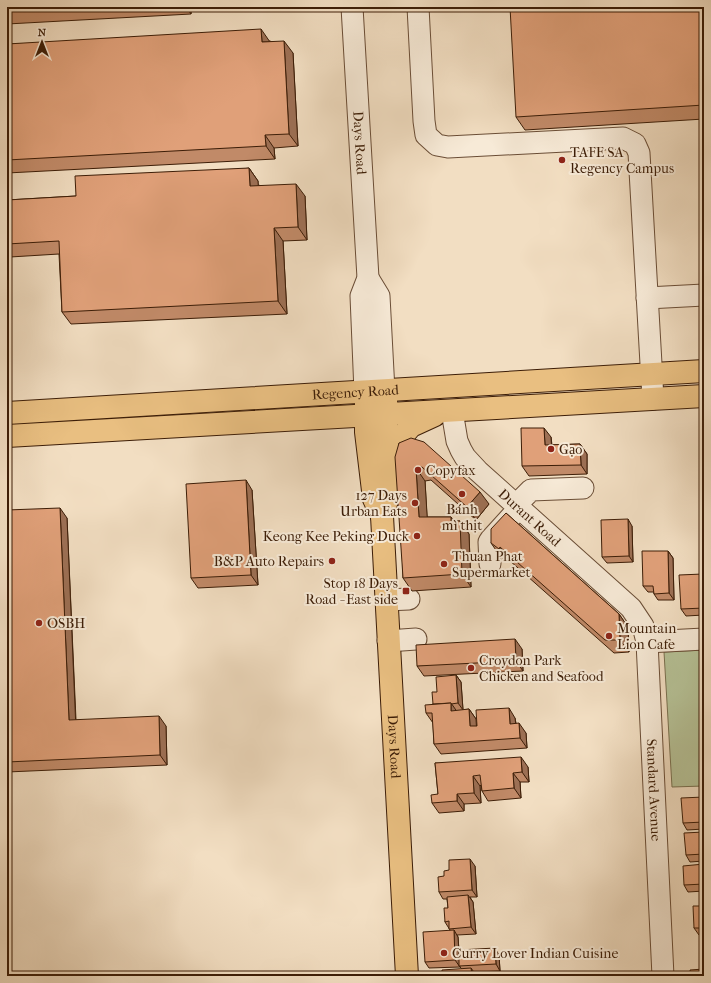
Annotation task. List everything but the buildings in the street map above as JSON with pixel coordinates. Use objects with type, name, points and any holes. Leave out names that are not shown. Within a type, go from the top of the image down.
[{"type":"main road","name":"Regency Road","points":[[7,413],[704,371]]},
{"type":"main road","name":"Days Road","points":[[375,392],[377,415],[386,430],[388,462],[389,494],[382,516],[407,976]]},
{"type":"main road","name":"Regency Road","points":[[7,436],[704,396]]},
{"type":"main road","points":[[388,462],[392,448],[411,426],[447,411]]},
{"type":"main road","name":"Days Road","points":[[377,415],[366,432],[374,499],[382,516]]},
{"type":"street","name":"Days Road","points":[[352,7],[368,278],[361,296],[375,392]]},
{"type":"street","points":[[418,7],[424,121],[426,135],[437,145],[448,147],[623,138],[635,144],[639,153],[653,399]]},
{"type":"street","points":[[647,298],[704,295]]},
{"type":"street","name":"Durant Road","points":[[447,411],[465,457],[478,471],[631,608]]},
{"type":"street","points":[[490,564],[491,538],[531,490],[583,488]]},
{"type":"street","points":[[386,600],[409,599]]},
{"type":"street","name":"Standard Avenue","points":[[631,608],[643,626],[647,642],[663,976]]},
{"type":"street","points":[[388,641],[416,639]]},
{"type":"street","points":[[647,642],[704,639]]},
{"type":"green space","points":[[704,650],[704,786],[672,787],[664,652]]},
{"type":"place","name":"TAFE SA Regency Campus","points":[[562,160]]},
{"type":"place","name":"Gạo","points":[[551,449]]},
{"type":"place","name":"Copyfax","points":[[418,470]]},
{"type":"place","name":"Bánh mì thịt","points":[[462,494]]},
{"type":"place","name":"127 Days Urban Eats","points":[[415,503]]},
{"type":"place","name":"Keong Kee Peking Duck","points":[[417,536]]},
{"type":"place","name":"B&P Auto Repairs","points":[[332,561]]},
{"type":"place","name":"Thuan Phat Supermarket","points":[[444,564]]},
{"type":"place","name":"Stop 18 Days Road - East side","points":[[406,591]]},
{"type":"place","name":"OSBH","points":[[39,623]]},
{"type":"place","name":"Mountain Lion Cafe","points":[[609,636]]},
{"type":"place","name":"Croydon Park Chicken and Seafood","points":[[471,668]]},
{"type":"place","name":"Curry Lover Indian Cuisine","points":[[444,953]]}]
